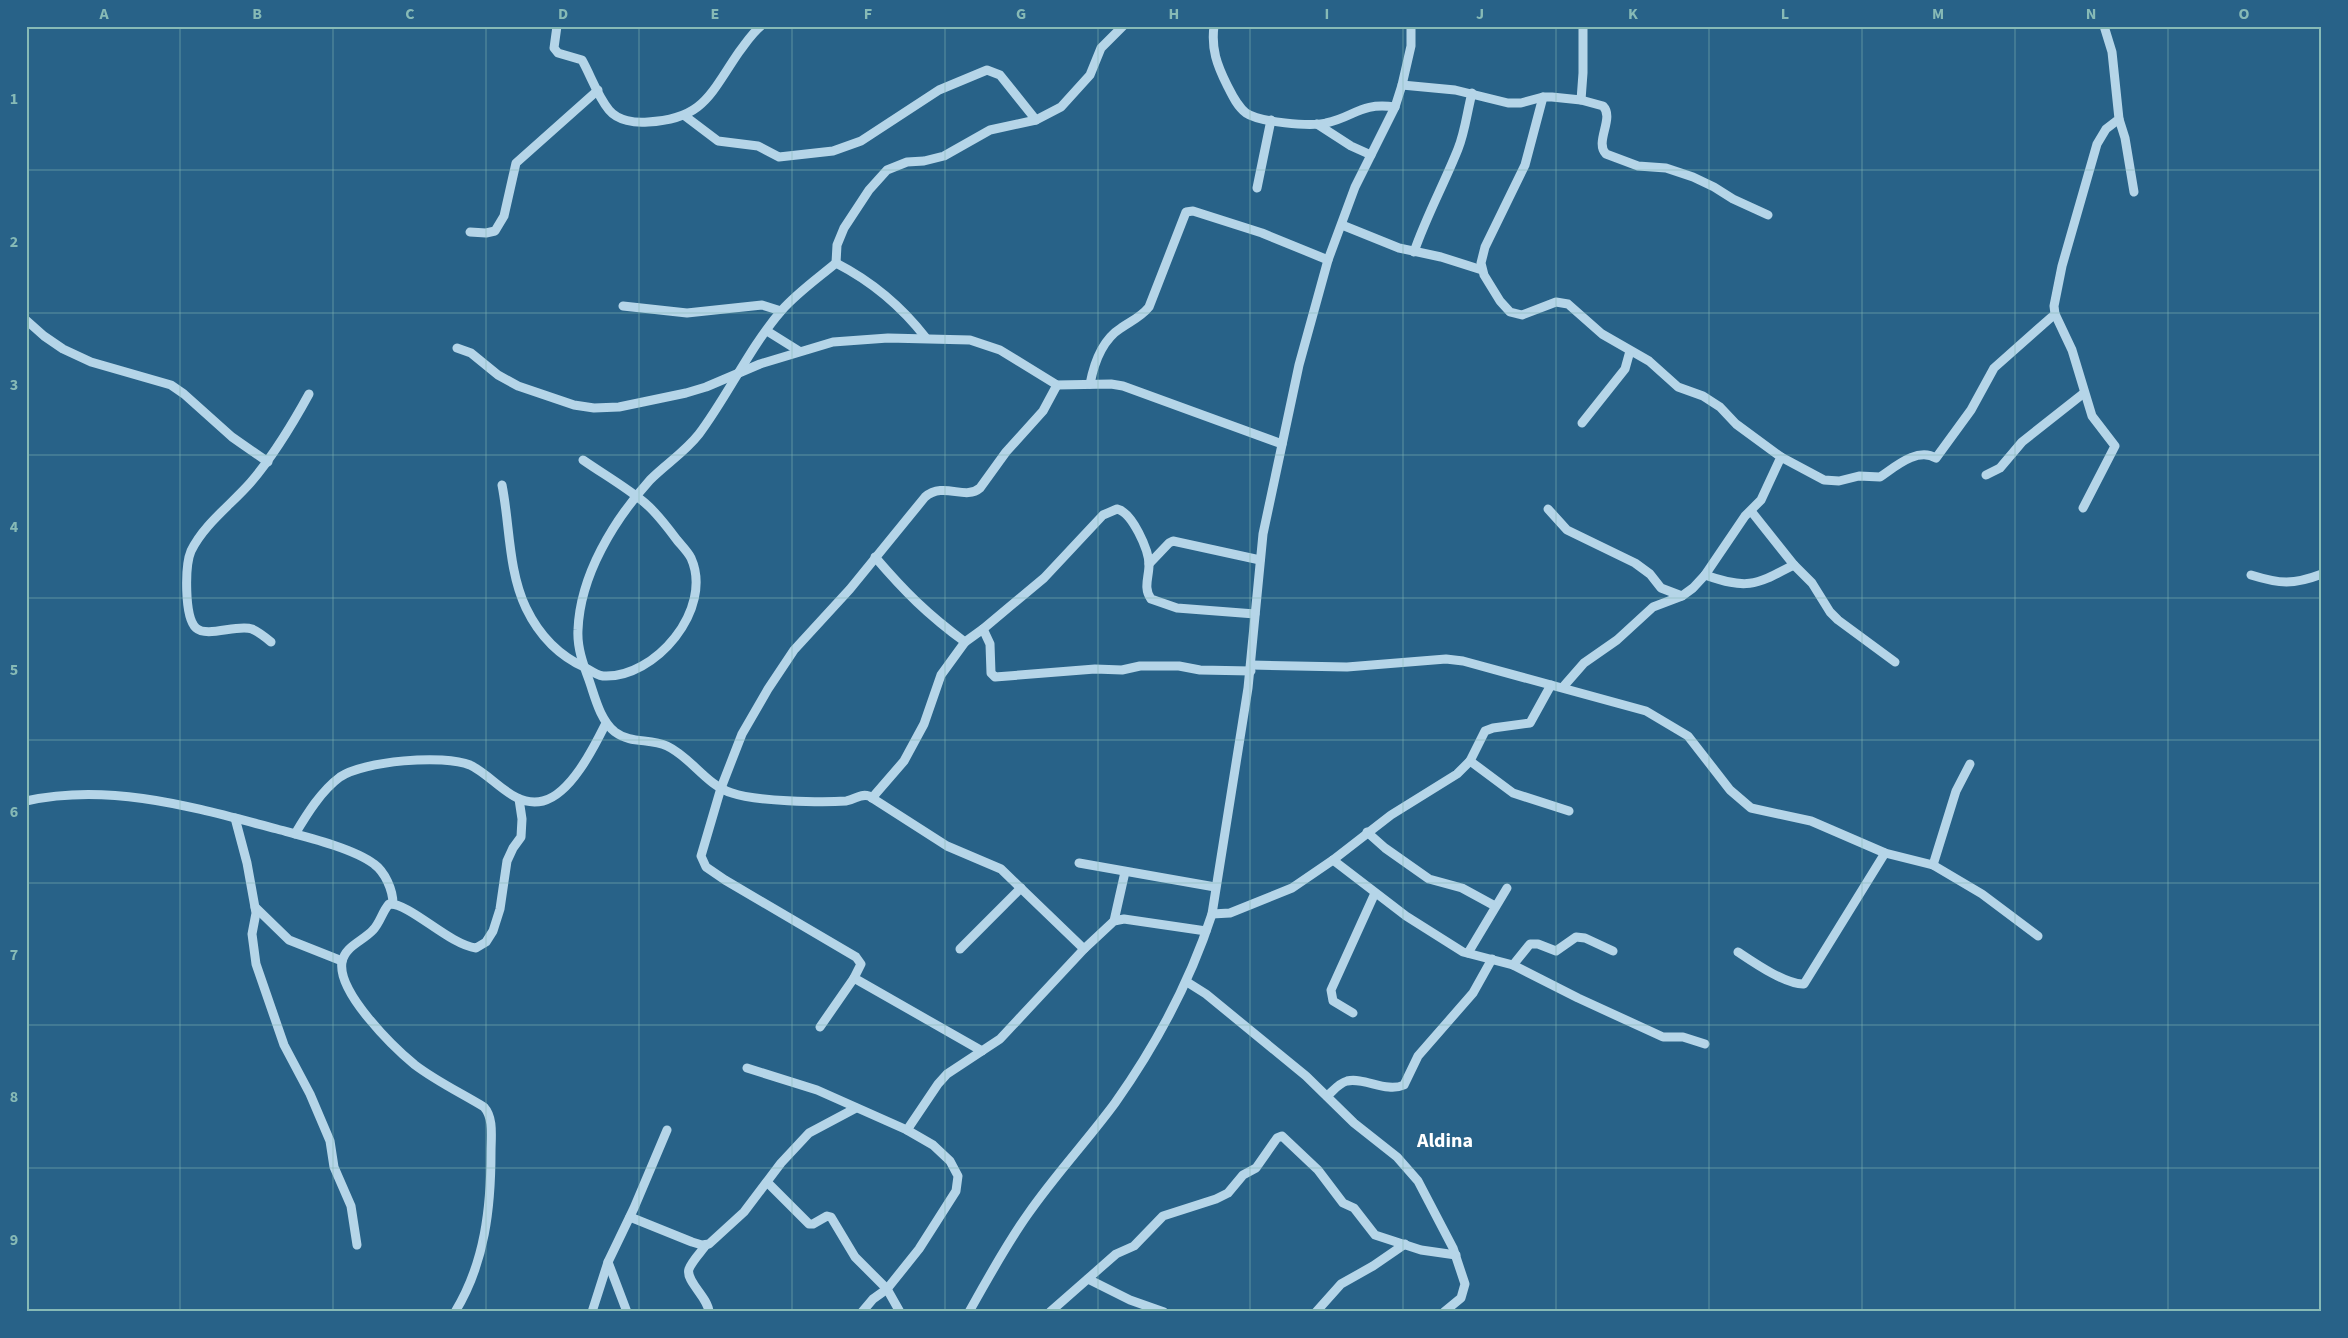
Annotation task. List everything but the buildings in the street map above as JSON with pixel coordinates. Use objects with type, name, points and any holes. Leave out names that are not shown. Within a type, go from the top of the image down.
[{"type":"street","points":[[557,26],[556,51],[561,55],[582,60],[610,112],[625,120],[641,122],[660,122],[685,116],[706,100],[750,37],[761,26]]},
{"type":"street","points":[[1084,949],[1002,870],[947,846],[872,798],[865,795],[843,801],[759,798],[732,793],[721,788],[666,745],[650,741],[629,740],[613,730],[606,723],[585,668],[579,651],[578,631],[586,587],[595,563],[612,532],[636,497],[698,434],[781,311],[836,263],[837,245],[844,228],[869,190],[887,170],[907,162],[924,161],[944,156],[990,130],[1036,120],[1062,107],[1090,75],[1101,48],[1123,26]]},
{"type":"street","points":[[1214,26],[1213,47],[1215,60],[1236,102],[1250,115],[1271,120],[1317,124],[1332,122],[1369,106],[1395,107]]},
{"type":"street","points":[[970,1312],[990,1273],[1029,1212],[1131,1079],[1187,982],[1212,914],[1251,668],[1260,560],[1282,444],[1305,340],[1328,260],[1355,187],[1395,107],[1411,46],[1411,26]]},
{"type":"street","points":[[1580,100],[1583,73],[1583,26]]},
{"type":"street","points":[[2104,26],[2112,52],[2119,119],[2125,138],[2134,192]]},
{"type":"street","points":[[685,116],[718,141],[758,146],[779,157],[833,151],[861,141],[939,90],[987,70],[1000,75],[1036,120]]},
{"type":"street","points":[[1402,85],[1472,94],[1515,103],[1543,97],[1580,100],[1603,106],[1606,109],[1602,148],[1606,154],[1638,166],[1666,168],[1693,177],[1714,186],[1730,198],[1768,215]]},
{"type":"street","points":[[470,232],[486,234],[495,231],[504,216],[516,163],[598,90]]},
{"type":"street","points":[[1414,252],[1422,228],[1434,206],[1458,148],[1472,94]]},
{"type":"street","points":[[1543,97],[1525,165],[1482,255],[1482,270],[1500,301],[1514,315],[1527,314],[1548,305],[1564,302],[1602,334],[1649,361],[1682,389],[1703,396],[1720,407],[1736,424],[1781,457],[1818,478],[1839,481],[1858,476],[1880,477],[1894,466],[1918,456],[1936,458],[1971,410],[1994,368],[2055,314]]},
{"type":"street","points":[[2083,508],[2115,446],[2092,416],[2072,350],[2055,314],[2054,306],[2060,274],[2097,144],[2106,129],[2119,119]]},
{"type":"street","points":[[1257,188],[1271,120]]},
{"type":"street","points":[[1317,124],[1340,140],[1370,155]]},
{"type":"street","points":[[1090,384],[1095,363],[1109,338],[1119,329],[1141,316],[1149,307],[1186,212],[1193,211],[1262,233],[1328,260]]},
{"type":"street","points":[[1342,225],[1399,248],[1441,257],[1482,270]]},
{"type":"street","points":[[836,263],[867,281],[892,301],[926,338]]},
{"type":"street","points":[[622,306],[687,313],[762,305],[781,311]]},
{"type":"street","points":[[26,320],[56,345],[91,362],[171,386],[232,437],[268,462]]},
{"type":"street","points":[[767,331],[799,351]]},
{"type":"street","points":[[457,348],[471,353],[498,375],[518,386],[574,405],[594,408],[619,407],[686,393],[799,351],[833,342],[926,338],[976,342],[1000,350],[1057,385],[1123,386],[1282,444]]},
{"type":"street","points":[[1582,423],[1625,369],[1630,351]]},
{"type":"street","points":[[820,1027],[854,978],[861,964],[860,961],[785,914],[725,880],[704,864],[701,856],[721,788],[742,734],[789,658],[850,589],[911,512],[930,493],[939,490],[974,492],[980,488],[1006,452],[1044,411],[1057,385]]},
{"type":"street","points":[[1986,475],[2000,468],[2022,442],[2084,393]]},
{"type":"street","points":[[271,642],[251,629],[237,627],[201,631],[196,628],[191,621],[187,591],[188,562],[194,546],[203,532],[268,462],[310,394]]},
{"type":"street","points":[[1563,687],[1584,663],[1617,640],[1656,606],[1682,596],[1693,588],[1730,536],[1761,500],[1781,457]]},
{"type":"street","points":[[502,485],[518,590],[544,637],[569,661],[601,676],[627,674],[646,663],[675,637],[693,608],[697,575],[691,556],[645,504],[582,460]]},
{"type":"street","points":[[1548,509],[1566,530],[1635,563],[1650,574],[1661,588],[1682,596]]},
{"type":"street","points":[[872,798],[904,761],[924,724],[941,675],[965,642],[1044,578],[1093,524],[1111,511],[1122,510],[1130,517],[1144,544],[1150,564]]},
{"type":"street","points":[[1750,512],[1812,584],[1830,612],[1894,662]]},
{"type":"street","points":[[1255,614],[1177,608],[1154,602],[1147,592],[1146,575],[1150,564],[1169,542],[1173,541],[1260,560]]},
{"type":"street","points":[[875,557],[907,595],[931,617],[965,642]]},
{"type":"street","points":[[1704,575],[1749,585],[1760,583],[1794,565]]},
{"type":"street","points":[[2251,575],[2276,583],[2306,580],[2322,574]]},
{"type":"street","points":[[1656,606],[1661,588]]},
{"type":"street","points":[[983,629],[990,644],[991,672],[995,677],[1095,669],[1122,670],[1140,666],[1179,666],[1200,670],[1347,667],[1446,659],[1484,666],[1640,708],[1688,736],[1736,797],[1751,808],[1811,820],[1885,853],[1933,865],[1982,894],[2038,936]]},
{"type":"street","points":[[1212,914],[1230,913],[1282,893],[1333,860],[1367,832],[1457,774],[1470,761],[1485,731],[1493,728],[1530,723],[1551,685]]},
{"type":"street","points":[[296,834],[309,811],[330,785],[341,776],[373,766],[400,762],[447,759],[469,765],[489,776],[519,799],[532,802],[544,800],[566,786],[593,750],[606,723]]},
{"type":"street","points":[[1470,761],[1513,793],[1569,811]]},
{"type":"street","points":[[1933,865],[1956,791],[1970,764]]},
{"type":"street","points":[[26,801],[64,795],[130,796],[173,802],[319,840],[373,863],[389,886],[393,904]]},
{"type":"street","points":[[455,1312],[468,1290],[477,1265],[490,1205],[492,1181],[490,1117],[484,1107],[415,1064],[362,1012],[346,987],[341,971],[342,961],[349,948],[374,929],[386,906],[393,904],[464,945],[476,948],[486,942],[497,920],[507,861],[523,832],[519,799]]},
{"type":"street","points":[[234,818],[243,844],[255,907],[256,920],[252,934],[256,964],[284,1045],[310,1094],[330,1141],[334,1167],[351,1206],[357,1245]]},
{"type":"street","points":[[1367,832],[1385,848],[1429,879],[1462,888],[1495,906]]},
{"type":"street","points":[[1738,952],[1783,978],[1798,984],[1804,984],[1885,853]]},
{"type":"street","points":[[1333,860],[1431,933],[1468,954],[1492,958],[1513,965],[1578,998],[1663,1037],[1683,1037],[1705,1044]]},
{"type":"street","points":[[1079,863],[1215,887]]},
{"type":"street","points":[[906,1130],[942,1079],[1015,1026],[1084,949],[1114,921],[1125,872]]},
{"type":"street","points":[[960,949],[1020,888]]},
{"type":"street","points":[[1468,954],[1507,888]]},
{"type":"street","points":[[1353,1013],[1333,1001],[1331,990],[1375,893]]},
{"type":"street","points":[[255,907],[289,940],[342,961]]},
{"type":"street","points":[[1114,921],[1124,920],[1206,931]]},
{"type":"street","points":[[1513,965],[1530,944],[1538,944],[1556,951],[1576,937],[1586,938],[1613,951]]},
{"type":"street","points":[[1328,1096],[1342,1084],[1350,1081],[1394,1087],[1404,1085],[1418,1056],[1473,993],[1492,958]]},
{"type":"street","points":[[854,978],[982,1051]]},
{"type":"street","points":[[1187,982],[1206,994],[1328,1096],[1354,1123],[1397,1157],[1414,1178],[1456,1256],[1465,1289],[1461,1298],[1444,1312]]},
{"type":"street","points":[[747,1068],[817,1090],[906,1130],[933,1145],[943,1153],[956,1171],[958,1181],[956,1191],[919,1250],[887,1289],[873,1299],[862,1312]]},
{"type":"street","points":[[709,1312],[707,1302],[690,1278],[689,1272],[706,1245],[714,1241],[744,1212],[781,1163],[815,1128],[856,1108]]},
{"type":"street","points":[[592,1312],[608,1262],[630,1217],[666,1130]]},
{"type":"street","points":[[1050,1312],[1116,1254],[1134,1246],[1163,1216],[1225,1195],[1243,1175],[1256,1168],[1277,1138],[1282,1136],[1318,1170],[1343,1202],[1354,1208],[1373,1233],[1421,1250],[1456,1256]]},
{"type":"street","points":[[767,1182],[809,1224],[813,1224],[827,1216],[831,1217],[855,1257],[887,1289],[900,1312]]},
{"type":"street","points":[[630,1217],[706,1245]]},
{"type":"street","points":[[1316,1312],[1341,1284],[1373,1266],[1405,1244]]},
{"type":"street","points":[[608,1262],[627,1312]]},
{"type":"street","points":[[1088,1279],[1130,1300],[1164,1312]]},
{"type":"district","name":"Aldina","points":[[1445,1140]]}]
